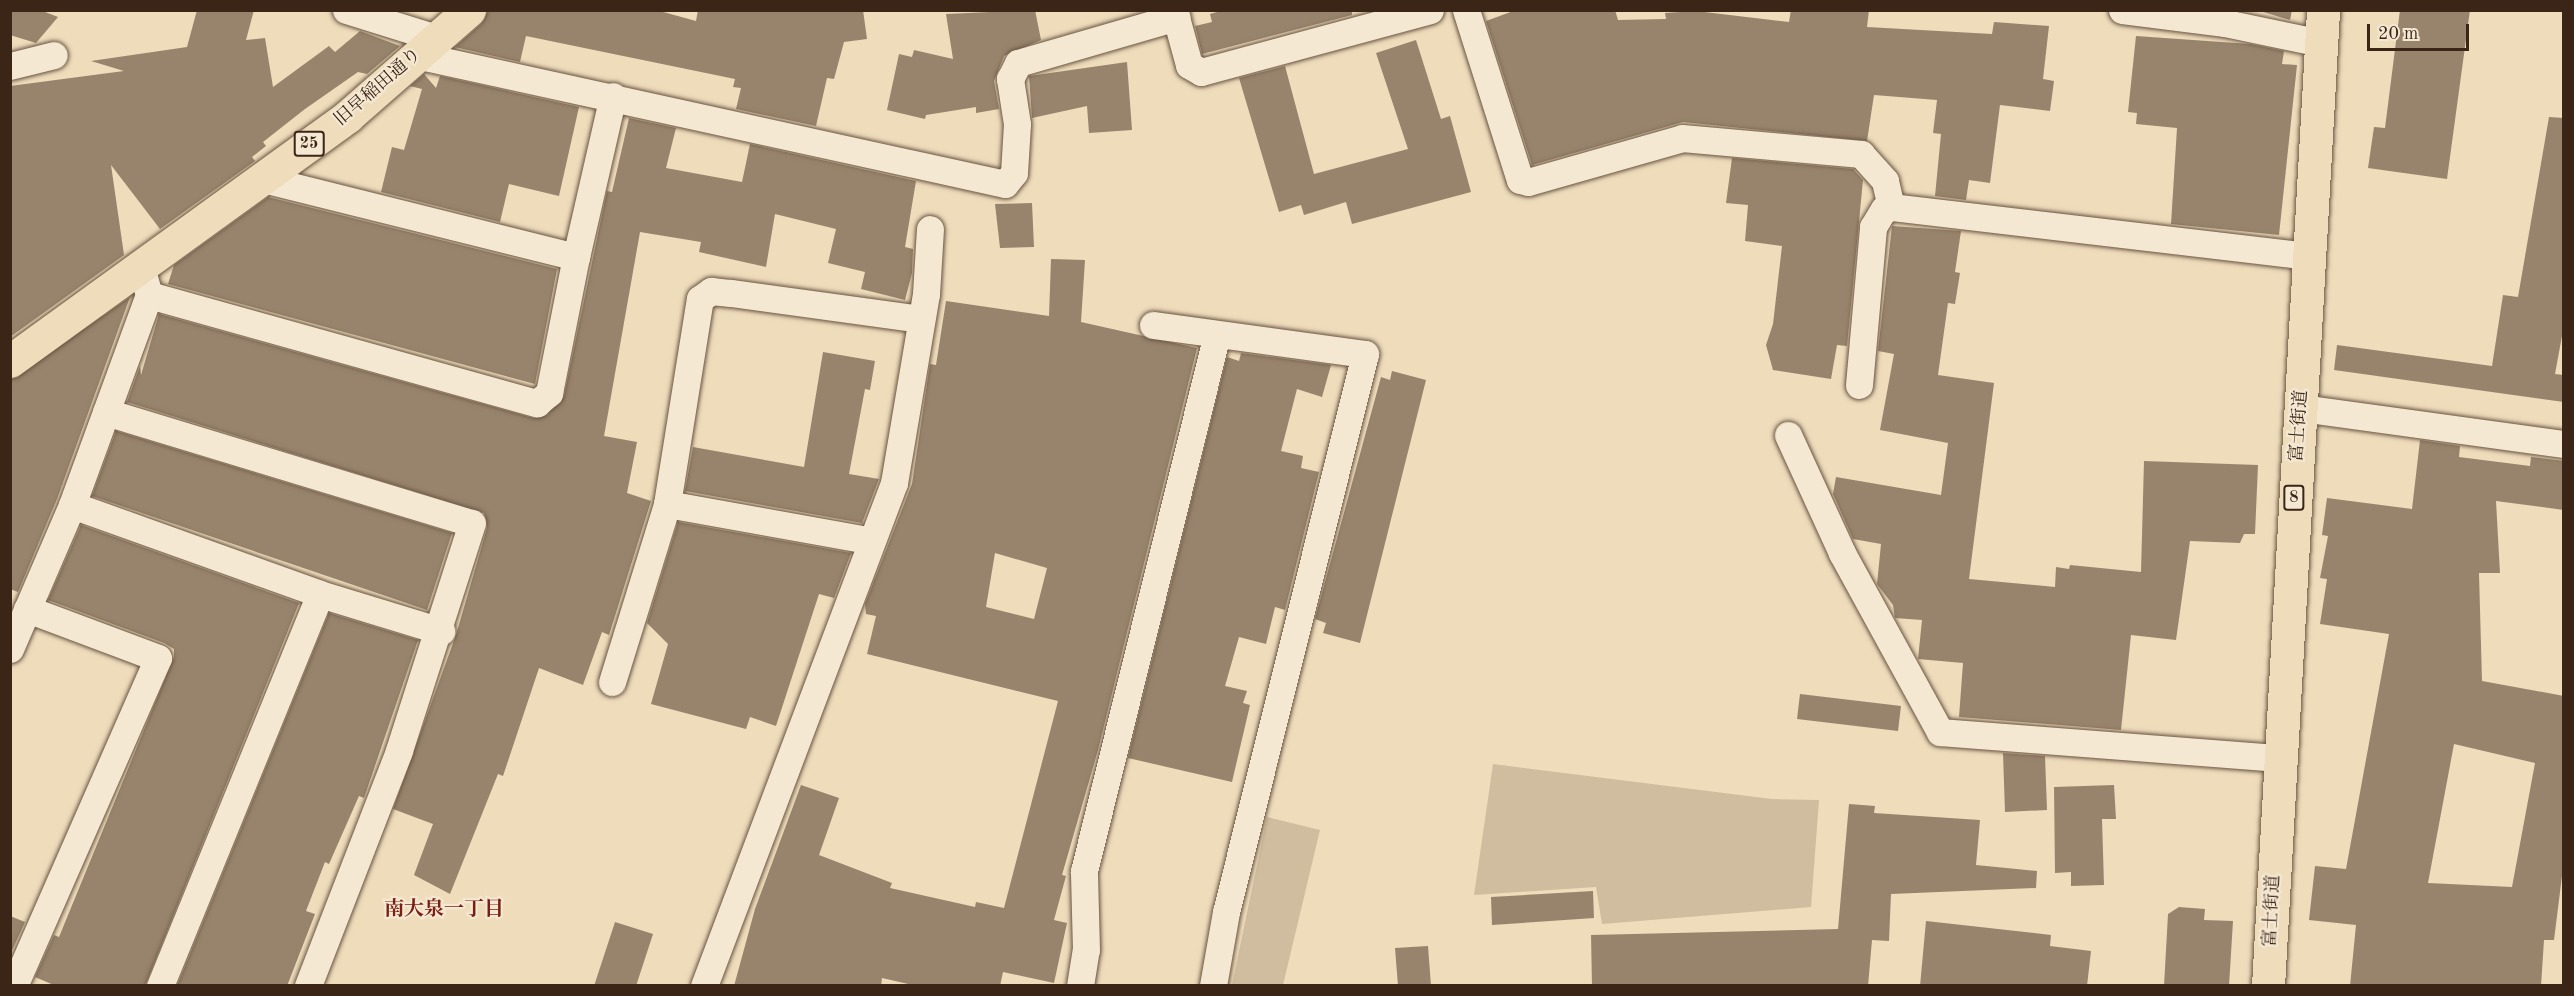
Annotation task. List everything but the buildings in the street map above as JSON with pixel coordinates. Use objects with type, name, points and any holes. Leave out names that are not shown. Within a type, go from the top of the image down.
[{"type":"main road","name":"旧早稲田通り","points":[[145,282],[262,179],[348,116],[469,10]]},
{"type":"main road","name":"富士街道","points":[[2268,986],[2279,758],[2323,10]]},
{"type":"main road","name":"25","points":[[10,361],[145,282]]},
{"type":"street","points":[[346,10],[426,46],[613,96],[927,164],[934,172],[1005,184],[1014,173],[1017,124],[1010,79],[1018,63],[1175,14],[1188,65],[1201,72],[1430,10]]},
{"type":"street","points":[[1466,10],[1520,180],[1528,182],[1682,138],[1861,154],[1885,181],[1891,207]]},
{"type":"street","points":[[2122,10],[2225,23],[2321,43]]},
{"type":"street","points":[[10,66],[54,55]]},
{"type":"street","points":[[11,646],[72,505],[106,412],[145,282],[537,403],[549,393],[576,257],[613,96]]},
{"type":"street","points":[[262,179],[576,257]]},
{"type":"street","points":[[1859,385],[1873,227],[1884,209],[1891,207],[2308,256]]},
{"type":"street","points":[[705,986],[894,483],[921,319],[930,229]]},
{"type":"street","points":[[612,682],[667,504],[699,299],[711,291],[921,319]]},
{"type":"street","points":[[1153,324],[1365,354],[1226,912],[1213,986]]},
{"type":"street","points":[[1080,986],[1086,950],[1084,871],[1216,334]]},
{"type":"street","points":[[2301,408],[2564,444]]},
{"type":"street","points":[[106,412],[472,523],[441,631],[308,986]]},
{"type":"street","points":[[1788,435],[1842,553],[1940,732],[2279,758]]},
{"type":"street","points":[[667,504],[872,541]]},
{"type":"street","points":[[72,505],[320,594],[441,631]]},
{"type":"street","points":[[160,986],[320,594]]},
{"type":"street","points":[[14,986],[158,658],[27,609]]},
{"type":"shaded area","points":[[1493,764],[1772,799],[1819,800],[1811,907],[1602,924],[1596,887],[1474,895]]},
{"type":"shaded area","points":[[1267,817],[1320,830],[1283,985],[1232,985]]},
{"type":"district","name":"南大泉一丁目","points":[[444,910]]}]
